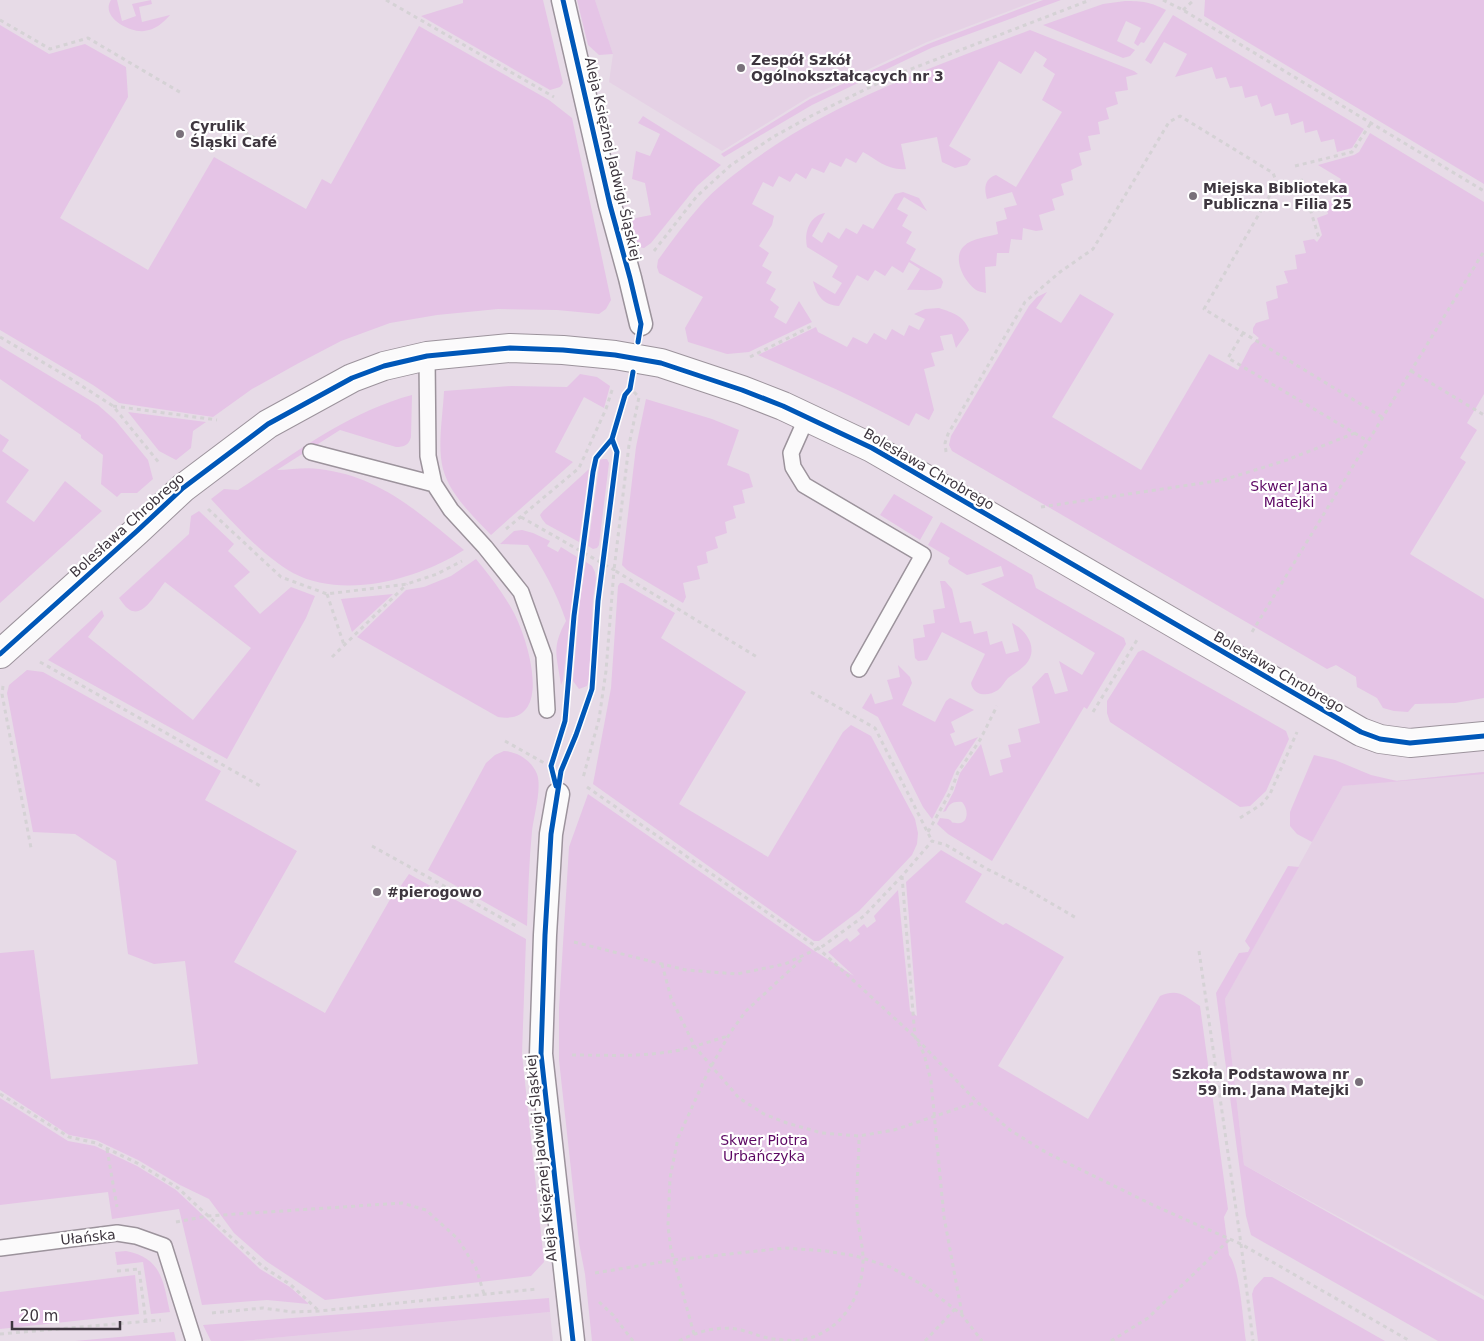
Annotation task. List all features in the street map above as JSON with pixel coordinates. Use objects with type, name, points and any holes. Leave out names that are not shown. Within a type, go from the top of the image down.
[{"type":"street","name":"Aleja Księżnej Jadwigi Śląskiej","points":[[563,0],[610,204],[641,324]]},
{"type":"street","name":"Bolesława Chrobrego","points":[[2,667],[182,488],[268,424],[352,378],[384,366],[427,356],[510,348],[563,350],[635,358],[661,363],[742,390],[807,417],[872,448],[1361,732],[1380,739],[1410,743],[1484,736]]},
{"type":"street","name":"Aleja Księżnej Jadwigi Śląskiej","points":[[558,794],[551,834],[541,1054],[572,1341]]},
{"type":"lane","points":[[427,356],[428,456],[434,484],[451,510],[485,547],[521,592],[544,656],[547,710]]},
{"type":"lane","points":[[807,417],[791,453],[793,467],[804,485],[923,555],[859,670]]},
{"type":"lane","points":[[310,452],[434,484]]},
{"type":"lane","name":"Ułańska","points":[[0,1248],[117,1233],[136,1236],[164,1246]]},
{"type":"lane","points":[[164,1246],[194,1341]]},
{"type":"path","points":[[386,0],[551,96],[589,110]]},
{"type":"path","points":[[630,278],[653,253],[697,196],[731,165],[773,137],[893,76],[1090,0]]},
{"type":"path","points":[[1163,0],[1183,10],[1484,191]]},
{"type":"path","points":[[1183,10],[1194,0]]},
{"type":"path","points":[[0,20],[50,49],[88,38],[183,94]]},
{"type":"path","points":[[946,453],[945,443],[948,434],[1026,302],[1060,272],[1093,249],[1169,122],[1180,116],[1274,173],[1277,183],[1204,309],[1382,417]]},
{"type":"path","points":[[1295,166],[1352,152],[1371,123]]},
{"type":"path","points":[[230,124],[268,146]]},
{"type":"path","points":[[1302,179],[1319,238]]},
{"type":"path","points":[[1252,632],[1484,251]]},
{"type":"path","points":[[750,357],[814,325]]},
{"type":"path","points":[[1243,333],[1228,358],[1368,441]]},
{"type":"path","points":[[0,337],[68,376],[113,406],[164,469]]},
{"type":"path","points":[[1411,371],[1484,415]]},
{"type":"path","points":[[205,506],[281,577],[327,594],[407,584],[437,574],[485,547],[579,468],[606,408],[614,381]]},
{"type":"path","points":[[630,388],[639,397],[629,445],[614,570],[606,671],[599,719],[581,784],[818,948],[915,1037],[977,1102],[1010,1130],[1047,1153],[1155,1206],[1231,1238],[1410,1341]]},
{"type":"path","points":[[113,406],[218,420]]},
{"type":"path","points":[[1038,507],[1223,480],[1287,460],[1354,433]]},
{"type":"path","points":[[521,517],[582,551],[757,657]]},
{"type":"path","points":[[581,560],[584,541]]},
{"type":"path","points":[[601,572],[603,554]]},
{"type":"path","points":[[332,657],[407,584]]},
{"type":"path","points":[[327,594],[344,646]]},
{"type":"path","points":[[1093,712],[1138,640]]},
{"type":"path","points":[[37,661],[262,787]]},
{"type":"path","points":[[2,667],[2,694],[31,848]]},
{"type":"path","points":[[812,692],[875,728],[932,841]]},
{"type":"path","points":[[928,832],[951,791],[958,772],[980,740],[997,706]]},
{"type":"path","points":[[1240,818],[1262,804],[1270,794],[1297,731]]},
{"type":"path","points":[[506,741],[546,764]]},
{"type":"path","points":[[372,846],[527,932],[686,970],[737,974],[785,964],[823,946],[864,916],[932,841]]},
{"type":"path","points":[[932,841],[946,845],[1078,919]]},
{"type":"path","points":[[902,876],[915,1037],[924,1054],[931,1081],[944,1217],[962,1314]]},
{"type":"path","points":[[1199,950],[1242,1244],[1253,1341]]},
{"type":"path","points":[[694,1334],[671,1250],[668,1226],[670,1178],[678,1138],[711,1066],[728,1036],[746,1011],[806,955]]},
{"type":"path","points":[[662,964],[671,998],[695,1047],[738,1098],[764,1114],[822,1133],[859,1136],[894,1130],[977,1102]]},
{"type":"path","points":[[541,1054],[634,1056],[695,1047],[728,1036]]},
{"type":"path","points":[[0,1094],[69,1137],[96,1143],[137,1163],[178,1188],[262,1266],[291,1285],[319,1311]]},
{"type":"path","points":[[679,1341],[712,1329],[740,1330],[773,1340],[802,1340],[818,1335],[840,1320],[848,1311],[860,1283],[863,1259],[857,1209],[859,1136]]},
{"type":"path","points":[[106,1148],[118,1214]]},
{"type":"path","points":[[164,1246],[150,1227],[207,1216],[402,1203],[426,1210],[458,1239],[476,1268],[484,1294]]},
{"type":"path","points":[[1111,1341],[1148,1318],[1231,1238]]},
{"type":"path","points":[[0,1334],[187,1318],[204,1314],[263,1308],[292,1312],[319,1311],[484,1294],[565,1280],[584,1274],[674,1260],[785,1248],[826,1251],[890,1267],[924,1286],[962,1314],[982,1341]]},
{"type":"path","points":[[117,1271],[139,1269],[146,1322]]},
{"type":"path","points":[[925,1341],[954,1309]]},
{"type":"shaded area","name":"Zespół Szkół Ogólnokształcących nr 3","points":[[595,0],[1038,0],[927,42],[809,97],[722,151],[609,82],[613,54]]},
{"type":"shaded area","name":"Szkoła Podstawowa nr 59 im. Jana Matejki","points":[[1484,772],[1484,1296],[1244,1165],[1225,999],[1343,786]]},
{"type":"shaded area","points":[[550,1312],[553,1341],[242,1341]]},
{"type":"green space","points":[[111,0],[117,0],[122,21],[136,16],[132,4],[151,0],[152,4],[139,7],[142,22],[170,15],[155,28],[138,31],[125,27],[113,18],[109,6]]},
{"type":"green space","points":[[463,0],[543,0],[563,83],[560,87],[550,90],[421,16],[463,3]]},
{"type":"green space","points":[[577,0],[595,0],[613,54],[599,55],[588,45]]},
{"type":"green space","points":[[1043,0],[1061,0],[931,48],[812,105],[724,157],[721,154],[810,99],[928,44]]},
{"type":"green space","points":[[1205,0],[1484,0],[1484,184],[1204,16]]},
{"type":"green space","points":[[1125,1],[1146,2],[1166,10],[1144,43],[1141,42],[1138,46],[1134,43],[1141,28],[1126,21],[1117,41],[1135,50],[1130,56],[1123,58],[1043,25],[1103,4]]},
{"type":"green space","points":[[1173,15],[1364,129],[1352,148],[1337,152],[1334,139],[1321,142],[1317,130],[1305,133],[1303,121],[1291,125],[1288,113],[1275,116],[1271,103],[1261,107],[1257,95],[1245,98],[1242,86],[1230,88],[1226,77],[1216,79],[1212,67],[1175,77],[1187,54],[1164,42],[1151,64],[1145,60]]},
{"type":"green space","points":[[0,25],[49,54],[85,44],[126,67],[128,97],[60,218],[148,270],[214,157],[306,209],[322,179],[331,184],[419,26],[549,100],[572,118],[611,300],[606,309],[599,314],[557,310],[498,309],[437,315],[390,323],[341,341],[297,364],[252,389],[213,417],[119,403],[93,385],[0,330]]},
{"type":"green space","points":[[1030,30],[1138,74],[1126,77],[1128,90],[1115,92],[1118,104],[1106,108],[1109,119],[1098,122],[1100,134],[1088,136],[1091,150],[1079,153],[1082,165],[1071,170],[1073,180],[1061,184],[1064,195],[1052,199],[1055,210],[1039,215],[1043,230],[1036,231],[1023,228],[1022,240],[1011,239],[1009,253],[997,253],[996,266],[985,267],[986,293],[973,288],[964,277],[959,264],[960,251],[971,241],[998,234],[996,222],[1007,219],[1004,208],[1017,205],[1012,192],[987,199],[985,188],[987,182],[996,175],[1016,187],[1062,112],[1042,100],[1055,74],[1043,66],[1047,59],[1035,51],[1021,74],[999,61],[949,146],[971,159],[967,165],[955,168],[942,162],[937,137],[901,144],[906,169],[889,167],[863,152],[856,163],[846,158],[841,167],[830,162],[824,173],[812,168],[806,179],[796,173],[790,182],[779,176],[773,187],[763,182],[752,204],[774,216],[772,225],[759,246],[769,253],[762,266],[772,272],[766,283],[776,289],[770,300],[779,307],[774,317],[786,324],[799,301],[812,322],[749,352],[727,354],[688,342],[685,328],[703,297],[659,273],[657,267],[658,260],[689,219],[712,193],[755,159],[819,119],[923,71]]},
{"type":"green space","points":[[643,116],[721,165],[697,186],[651,243],[644,248],[638,247],[631,219],[651,215],[645,183],[632,179],[636,151],[650,156],[660,134],[638,123]]},
{"type":"green space","name":"Skwer Jana Matejki","points":[[1370,133],[1484,202],[1484,394],[1467,423],[1477,430],[1460,458],[1466,462],[1410,554],[1484,599],[1484,698],[1455,703],[1415,704],[1408,712],[1383,708],[1377,698],[1357,687],[1356,677],[1336,665],[1327,669],[952,451],[949,445],[951,436],[1029,306],[1037,297],[1047,292],[1036,308],[1061,323],[1080,294],[1114,314],[1052,417],[1141,470],[1209,354],[1238,370],[1251,345],[1259,338],[1253,333],[1256,323],[1269,319],[1266,302],[1278,298],[1276,286],[1288,283],[1284,271],[1297,269],[1295,255],[1306,253],[1303,241],[1314,239],[1317,242],[1322,235],[1317,218],[1328,214],[1325,202],[1336,199],[1334,189],[1341,179],[1318,165],[1359,152]]},
{"type":"green space","points":[[903,192],[919,198],[927,211],[904,197],[897,209],[908,215],[902,226],[912,232],[906,243],[916,249],[910,260],[941,278],[943,282],[941,288],[907,290],[920,269],[909,262],[903,273],[892,266],[885,276],[875,270],[868,281],[857,275],[839,306],[825,302],[816,291],[813,281],[835,294],[842,283],[832,277],[838,266],[807,247],[806,236],[811,221],[825,213],[812,236],[822,243],[828,232],[839,239],[846,228],[857,234],[863,224],[873,229],[895,194]]},
{"type":"green space","points":[[939,308],[961,318],[969,330],[956,348],[952,334],[940,336],[944,350],[931,353],[935,366],[924,369],[934,410],[929,420],[916,413],[909,426],[835,389],[758,355],[816,327],[818,332],[847,347],[853,337],[867,344],[874,333],[886,340],[892,329],[904,336],[909,325],[919,330],[925,319],[914,314],[925,309]]},
{"type":"green space","points":[[0,346],[98,405],[115,420],[148,460],[153,479],[137,493],[121,493],[117,497],[101,484],[103,455],[81,438],[81,435],[0,379]]},
{"type":"green space","points":[[580,374],[597,377],[610,386],[604,408],[584,397],[555,452],[573,462],[491,535],[470,513],[446,479],[441,460],[440,441],[444,391],[511,386],[567,387]]},
{"type":"green space","points":[[412,395],[411,437],[406,445],[396,447],[340,430],[277,470],[319,469],[361,479],[380,488],[415,510],[464,550],[446,560],[425,570],[381,582],[335,585],[313,581],[293,573],[271,558],[211,499],[224,489],[238,490],[322,435],[344,423],[388,402]]},
{"type":"green space","points":[[646,399],[712,419],[739,430],[727,465],[749,474],[753,487],[742,490],[745,503],[733,506],[736,518],[725,522],[727,533],[715,537],[718,548],[706,552],[708,563],[697,566],[700,579],[683,583],[686,597],[683,603],[627,570],[622,565],[636,447]]},
{"type":"green space","points":[[128,412],[206,422],[193,431],[191,448],[176,460],[159,451]]},
{"type":"green space","points":[[0,434],[9,440],[2,451],[29,470],[6,502],[34,522],[65,481],[102,511],[0,603]]},
{"type":"green space","points":[[607,459],[609,463],[599,545],[593,549],[588,546],[600,460]]},
{"type":"green space","points":[[589,469],[579,542],[546,524],[540,515]]},
{"type":"green space","points":[[894,494],[933,517],[920,540],[880,515]]},
{"type":"green space","points":[[199,511],[234,544],[228,551],[250,572],[234,586],[260,614],[291,587],[315,596],[306,618],[227,759],[48,660],[102,610],[104,616],[88,637],[193,720],[251,648],[165,582],[150,602],[140,610],[130,610],[119,598],[189,534],[191,516]]},
{"type":"green space","points":[[941,522],[1032,575],[1036,588],[1124,638],[1126,644],[1087,709],[1084,707],[992,861],[948,834],[937,824],[940,818],[960,823],[967,816],[962,802],[956,802],[948,806],[946,811],[943,812],[954,791],[960,773],[981,744],[990,776],[1003,772],[1000,760],[1011,757],[1008,745],[1021,742],[1018,729],[1040,723],[1032,687],[1045,673],[1048,673],[1055,694],[1068,691],[1059,661],[1082,675],[1095,653],[981,584],[1004,576],[1001,566],[967,575],[949,564],[950,558],[928,545]]},
{"type":"green space","points":[[522,530],[550,541],[547,546],[558,552],[561,547],[577,557],[561,685],[556,652],[558,638],[566,621],[554,591],[528,545],[500,544],[514,531]]},
{"type":"green space","points":[[476,559],[506,599],[514,613],[530,660],[533,679],[532,695],[527,708],[516,716],[498,717],[357,637],[406,590],[424,587],[451,576]]},
{"type":"green space","points":[[586,562],[592,566],[596,579],[593,599],[589,680],[587,686],[579,689],[573,681],[580,601]]},
{"type":"green space","points":[[940,581],[945,581],[952,589],[960,623],[971,621],[974,634],[987,631],[990,645],[1002,641],[1006,654],[1019,651],[1012,623],[1023,631],[1030,642],[1031,654],[1029,660],[1022,668],[1008,678],[999,689],[990,694],[978,693],[971,683],[985,654],[942,632],[927,660],[918,661],[915,658],[913,639],[925,637],[923,625],[935,623],[933,610],[945,608]]},
{"type":"green space","points":[[620,583],[675,613],[661,638],[746,692],[679,804],[768,857],[843,732],[851,725],[871,736],[915,819],[918,833],[917,844],[912,855],[859,911],[819,941],[814,941],[593,784],[611,688],[618,586]]},
{"type":"green space","points":[[393,594],[352,632],[341,599]]},
{"type":"green space","points":[[1143,650],[1286,731],[1289,739],[1266,791],[1250,806],[1240,807],[1110,722],[1107,713],[1107,701],[1138,652]]},
{"type":"green space","points":[[898,665],[910,677],[912,683],[902,705],[935,722],[946,701],[950,698],[974,710],[951,722],[955,732],[950,734],[955,746],[978,737],[955,771],[932,819],[923,807],[878,717],[862,708],[871,693],[875,704],[893,699],[887,680],[900,677]]},
{"type":"green space","points":[[27,670],[43,672],[221,771],[205,800],[297,851],[234,962],[325,1013],[396,889],[400,887],[409,874],[526,939],[522,1054],[544,1262],[531,1276],[325,1300],[266,1261],[234,1233],[209,1199],[180,1185],[138,1160],[96,1140],[69,1135],[0,1090],[0,953],[34,950],[51,1079],[198,1064],[185,961],[154,964],[128,954],[116,861],[75,834],[33,832],[7,693],[9,685]]},
{"type":"green space","points":[[504,751],[519,755],[528,761],[537,774],[539,787],[532,831],[527,926],[428,870],[486,763],[495,755]]},
{"type":"green space","points":[[1314,755],[1335,760],[1371,775],[1397,781],[1484,772],[1484,774],[1343,786],[1312,842],[1297,834],[1290,826],[1290,812]]},
{"type":"green space","name":"Skwer Piotra Urbańczyka","points":[[588,794],[813,950],[854,976],[828,952],[847,938],[850,942],[860,934],[857,930],[864,924],[867,928],[876,921],[874,916],[898,890],[910,1011],[917,1016],[906,882],[941,850],[982,874],[965,902],[1003,925],[1006,923],[1064,957],[998,1066],[1088,1119],[1160,996],[1172,993],[1181,994],[1200,1006],[1228,1209],[1224,1217],[1229,1255],[1236,1271],[1246,1341],[592,1341],[559,1060],[559,1008],[569,847]]},
{"type":"green space","points":[[1288,866],[1299,867],[1225,999],[1244,1165],[1484,1300],[1484,1341],[1438,1341],[1251,1235],[1246,1216],[1216,993],[1239,953],[1248,952],[1250,948],[1245,941]]},
{"type":"green space","points":[[0,1098],[68,1141],[95,1146],[137,1166],[176,1190],[260,1269],[290,1287],[309,1304],[267,1300],[202,1305],[179,1209],[112,1219],[108,1192],[0,1205]]},
{"type":"green space","points":[[126,1251],[138,1254],[154,1265],[159,1272],[170,1312],[151,1314],[143,1262],[117,1265],[115,1252]]},
{"type":"green space","points":[[135,1275],[139,1314],[0,1329],[0,1292]]},
{"type":"green space","points":[[1264,1277],[1272,1277],[1385,1341],[1258,1341],[1252,1294],[1254,1288]]},
{"type":"green space","points":[[549,1298],[550,1312],[242,1341],[211,1341],[203,1325]]},
{"type":"green space","points":[[174,1332],[176,1341],[75,1341]]},
{"type":"cycle path","points":[[563,0],[610,205],[641,324],[638,342]]},
{"type":"cycle path","points":[[0,654],[183,488],[268,424],[352,378],[384,366],[427,356],[510,348],[563,350],[615,355],[661,363],[783,406],[872,448],[1361,732],[1380,739],[1410,743],[1484,736]]},
{"type":"cycle path","points":[[556,786],[551,766],[565,721],[574,616],[593,472],[596,458],[612,439],[625,395],[630,389],[633,372]]},
{"type":"cycle path","points":[[573,1341],[541,1054],[545,935],[551,834],[561,771],[592,689],[598,601],[617,452],[612,439]]},
{"type":"place","name":"Zespół Szkół Ogólnokształcących nr 3","points":[[741,68]]},
{"type":"place","name":"Cyrulik Śląski Café","points":[[180,134]]},
{"type":"place","name":"Miejska Biblioteka Publiczna - Filia 25","points":[[1193,196]]},
{"type":"place","name":"#pierogowo","points":[[377,892]]},
{"type":"place","name":"Szkoła Podstawowa nr 59 im. Jana Matejki","points":[[1359,1082]]}]
